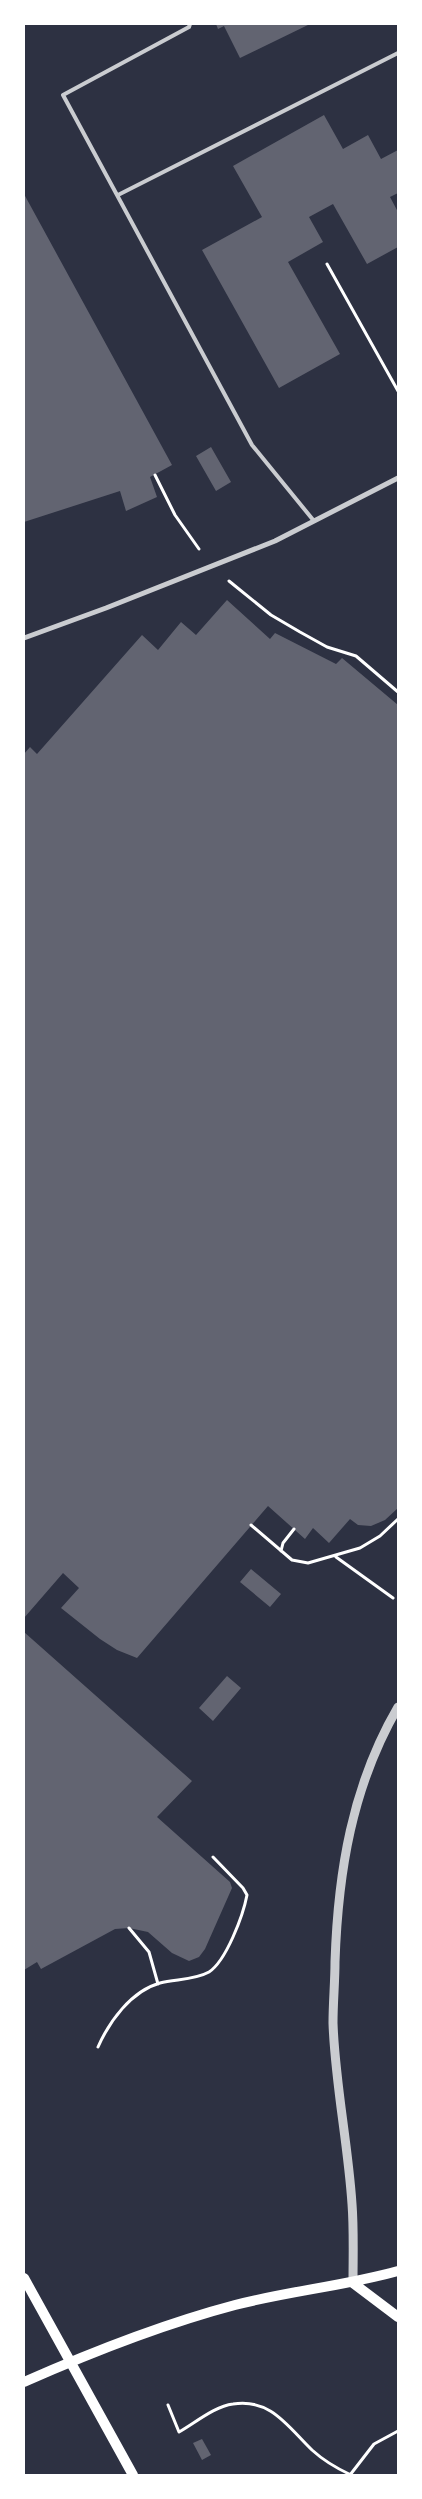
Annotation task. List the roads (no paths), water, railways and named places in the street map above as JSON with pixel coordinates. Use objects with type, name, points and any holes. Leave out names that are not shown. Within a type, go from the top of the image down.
[{"type":"main road","points":[[24,2382],[68,2362],[206,2313],[274,2296],[353,2283],[398,2271]]},
{"type":"main road","points":[[24,2278],[68,2362],[132,2475]]},
{"type":"main road","points":[[353,2283],[398,2317]]},
{"type":"street","points":[[24,638],[106,608],[275,541],[398,478]]},
{"type":"street","points":[[353,2283],[352,2204],[340,2112],[333,2022],[337,1919],[345,1852],[358,1798],[374,1754],[398,1707]]},
{"type":"lane","points":[[190,24],[189,27],[63,95],[252,445],[314,521]]},
{"type":"lane","points":[[118,195],[398,53]]}]
